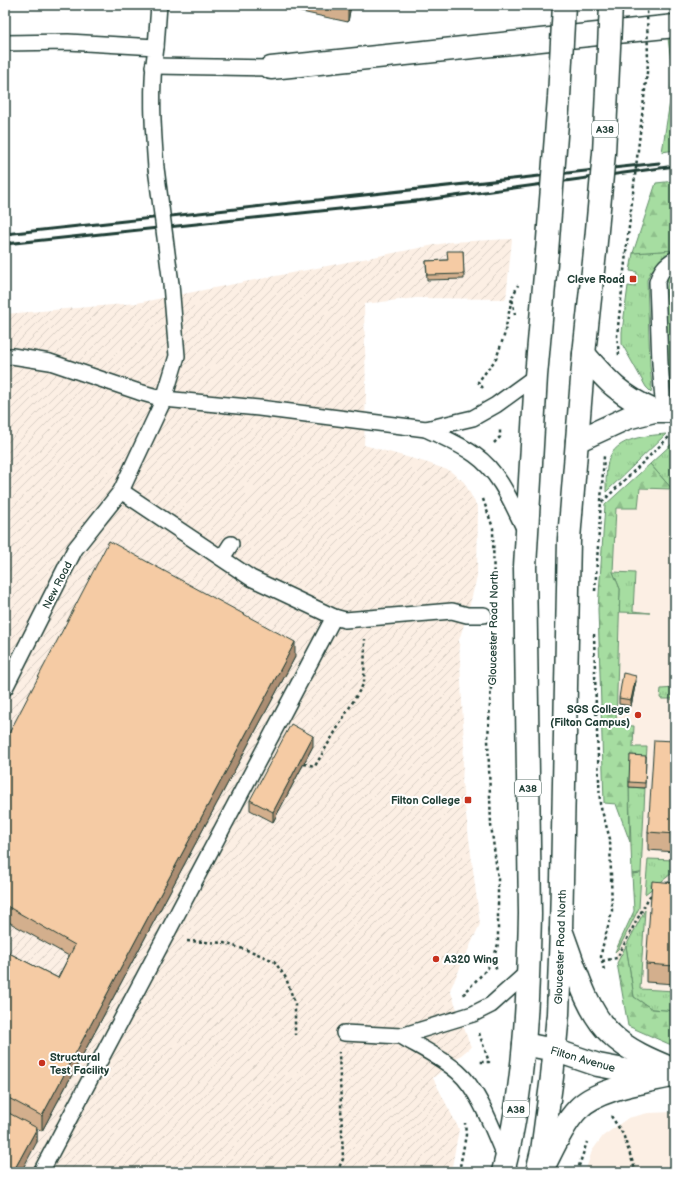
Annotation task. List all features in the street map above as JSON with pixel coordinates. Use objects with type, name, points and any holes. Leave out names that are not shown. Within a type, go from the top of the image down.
[{"type":"main road","name":"A38","points":[[505,1166],[516,1108],[524,1044],[529,971],[530,892],[524,586],[531,448],[559,97],[564,5]]},
{"type":"main road","name":"A38","points":[[577,441],[604,153],[611,5]]},
{"type":"main road","points":[[271,68],[675,26]]},
{"type":"main road","points":[[584,354],[608,382],[618,391],[637,403],[665,411]]},
{"type":"main road","points":[[577,441],[627,418],[665,411]]},
{"type":"main road","name":"Gloucester Road North","points":[[537,1172],[542,1151],[552,1077],[558,1009],[569,539],[577,441]]},
{"type":"main road","points":[[561,930],[588,1000],[599,1020],[610,1034],[659,1063],[672,1074]]},
{"type":"main road","name":"Filton Avenue","points":[[524,1044],[554,1050],[598,1065],[628,1072],[672,1074]]},
{"type":"main road","name":"Filton Avenue","points":[[541,1172],[570,1119],[577,1109],[584,1103],[611,1090],[672,1074]]},
{"type":"lane","name":"New Road","points":[[5,688],[75,549],[121,491],[164,399],[178,356],[171,284],[156,168],[152,111],[153,66],[159,5]]},
{"type":"lane","points":[[5,43],[68,42],[156,47]]},
{"type":"lane","points":[[153,66],[271,68]]},
{"type":"lane","points":[[665,411],[660,363],[657,282],[660,272],[666,265],[675,259]]},
{"type":"lane","points":[[5,357],[12,356],[50,362],[164,399],[267,409],[426,429],[473,418],[496,406],[536,376]]},
{"type":"lane","points":[[426,429],[475,454],[488,466],[504,489],[526,532]]},
{"type":"lane","points":[[121,491],[251,578],[334,617],[345,620],[452,611],[468,615],[484,615]]},
{"type":"lane","points":[[222,558],[231,544]]},
{"type":"lane","points":[[41,1172],[334,617]]},
{"type":"lane","points":[[344,1033],[401,1036],[473,1014],[491,1005],[529,971]]},
{"type":"lane","points":[[401,1036],[458,1072],[479,1100],[505,1166]]},
{"type":"path","points":[[621,360],[618,354],[617,336],[648,64],[647,5]]},
{"type":"path","points":[[478,382],[496,359],[504,336],[512,298]]},
{"type":"path","points":[[602,502],[675,432]]},
{"type":"path","points":[[595,593],[604,455]]},
{"type":"path","name":"Gloucester Road North","points":[[488,511],[493,528],[494,603]]},
{"type":"path","points":[[304,764],[315,766],[364,683],[366,618]]},
{"type":"path","points":[[594,631],[600,804],[610,839],[612,911],[602,949],[604,974]]},
{"type":"path","name":"Gloucester Road North","points":[[493,960],[498,944],[499,899],[498,879],[490,818],[488,739],[494,632]]},
{"type":"path","points":[[665,885],[675,877]]},
{"type":"path","points":[[602,961],[616,958],[649,897],[654,893]]},
{"type":"path","points":[[168,932],[186,941],[224,943],[253,952],[274,962],[286,978],[296,1004],[295,1035]]},
{"type":"path","points":[[337,1172],[343,1159],[339,1048]]},
{"type":"path","points":[[605,1119],[610,1115],[623,1134],[636,1172]]},
{"type":"path","points":[[577,1172],[587,1140]]},
{"type":"path","points":[[459,1167],[459,1172]]},
{"type":"shaded area","points":[[512,239],[506,299],[416,298],[364,304],[366,393],[364,445],[428,463],[450,471],[464,482],[478,508],[477,577],[459,640],[464,744],[462,784],[480,924],[450,990],[471,1047],[433,1078],[459,1129],[451,1172],[5,1172],[5,314],[137,303],[450,242]]},
{"type":"shaded area","name":"SGS College (Filton Campus)","points":[[675,441],[675,1045],[669,1044],[628,1026],[615,950],[634,911],[630,843],[616,804],[604,803],[598,609],[605,505]]},
{"type":"shaded area","points":[[675,1112],[675,1172],[585,1172],[592,1151],[603,1136],[628,1118],[648,1113]]},
{"type":"green space","points":[[668,38],[675,38],[675,150],[662,152],[671,95],[672,69]]},
{"type":"green space","points":[[675,181],[675,250],[633,253],[656,183]]},
{"type":"green space","points":[[673,250],[651,271],[647,280],[651,392],[646,387],[622,344],[622,332],[628,286],[635,287],[637,272],[630,271],[633,253]]},
{"type":"green space","points":[[675,265],[675,270],[672,271],[673,390],[670,388],[667,381],[666,299],[668,273]]},
{"type":"green space","points":[[666,434],[606,492],[607,467],[609,457],[614,450],[629,440]]},
{"type":"green space","points":[[675,441],[675,489],[672,489],[650,464]]},
{"type":"green space","points":[[650,464],[672,489],[640,488],[638,508],[616,508],[613,572],[620,589],[616,725],[634,726],[633,747],[647,747],[646,762],[630,761],[630,842],[616,804],[604,803],[598,609],[605,505]]},
{"type":"green space","points":[[613,572],[635,573],[633,611],[650,613],[619,612],[620,589]]},
{"type":"green space","points":[[675,688],[675,699],[660,698],[661,689]]},
{"type":"green space","points":[[629,787],[645,788],[641,873],[632,874]]},
{"type":"green space","points":[[648,859],[675,860],[675,871],[645,894]]},
{"type":"green space","points":[[641,873],[639,908],[619,948],[615,952],[634,911],[632,874]]},
{"type":"green space","points":[[645,910],[640,989],[675,991],[675,1011],[652,1009],[634,997],[626,946]]},
{"type":"green space","points":[[626,946],[634,997],[652,1009],[675,1011],[675,1045],[669,1044],[628,1026],[617,963]]},
{"type":"building","points":[[337,5],[348,5],[348,7]]},
{"type":"building","points":[[447,251],[463,251],[464,274],[427,275],[426,261],[448,260]]},
{"type":"building","points":[[109,541],[295,642],[42,1116],[5,1096],[5,951],[58,978],[75,945],[5,905],[5,741]]},
{"type":"building","points":[[623,673],[636,676],[631,700],[619,698]]},
{"type":"building","points":[[291,724],[313,736],[273,812],[250,800]]},
{"type":"building","points":[[654,740],[675,741],[675,834],[648,832]]},
{"type":"building","points":[[630,755],[646,756],[645,783],[629,782]]},
{"type":"building","points":[[652,881],[675,883],[675,966],[646,964]]},
{"type":"building","points":[[5,1111],[37,1128],[13,1172],[5,1172]]},
{"type":"railway","points":[[5,234],[659,163]]},
{"type":"railway","points":[[5,244],[425,200],[675,166]]},
{"type":"place","name":"Cleve Road","points":[[633,279]]},
{"type":"place","name":"SGS College (Filton Campus)","points":[[638,715]]},
{"type":"place","name":"Filton College","points":[[468,800]]},
{"type":"place","name":"A320 Wing","points":[[436,959]]},
{"type":"place","name":"Structural Test Facility","points":[[42,1063]]}]
